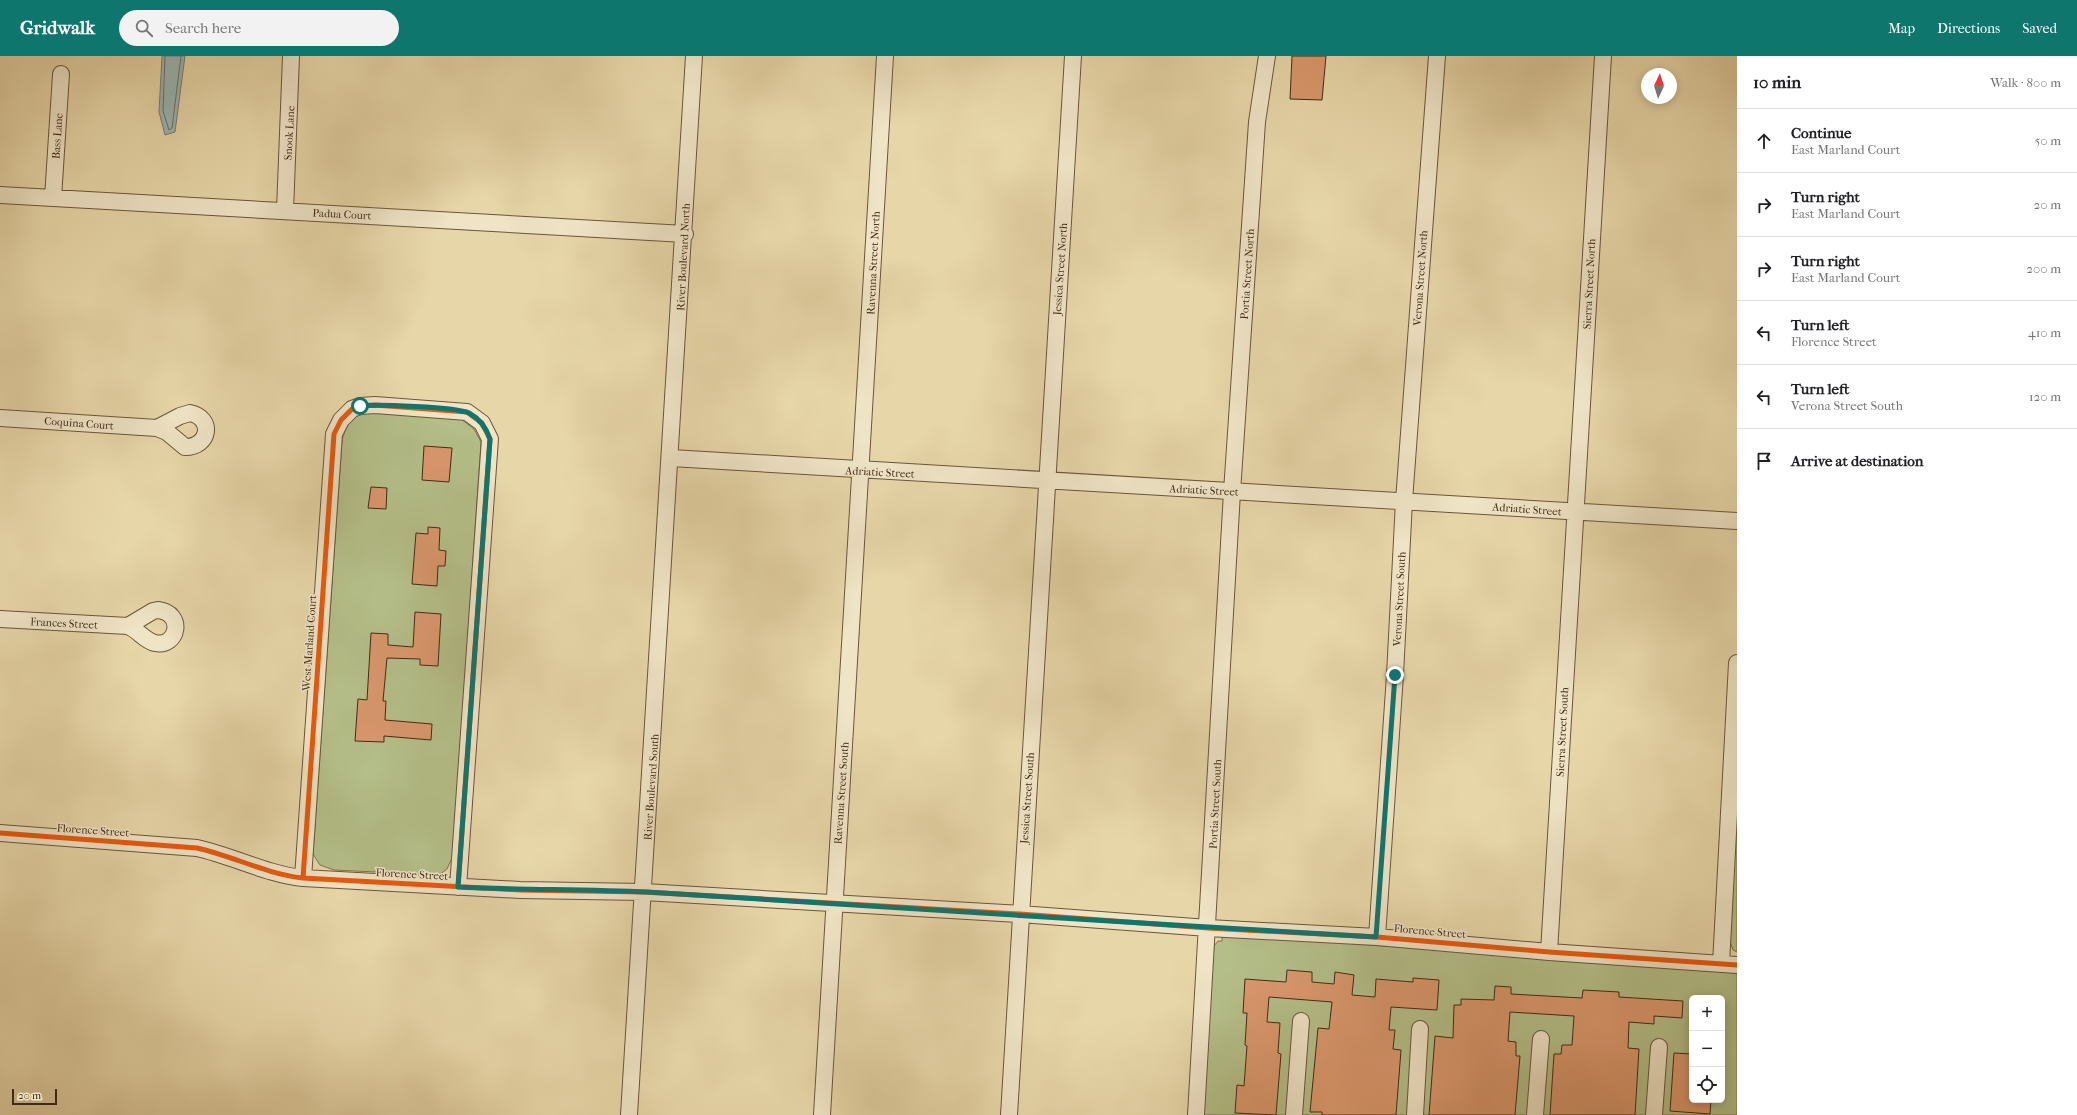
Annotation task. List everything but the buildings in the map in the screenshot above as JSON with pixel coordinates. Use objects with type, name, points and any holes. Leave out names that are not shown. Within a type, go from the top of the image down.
[{"type":"street","name":"Snook Lane","points":[[285,210],[291,56]]},
{"type":"street","name":"River Boulevard North","points":[[671,458],[694,56]]},
{"type":"street","name":"Ravenna Street North","points":[[860,471],[885,56]]},
{"type":"street","name":"Jessica Street North","points":[[1047,481],[1073,56]]},
{"type":"street","name":"Portia Street North","points":[[1232,492],[1257,122],[1267,56]]},
{"type":"street","name":"Verona Street North","points":[[1404,501],[1437,56]]},
{"type":"street","name":"Sierra Street North","points":[[1575,512],[1603,56]]},
{"type":"street","name":"Bass Lane","points":[[53,198],[61,74]]},
{"type":"street","name":"Padua Court","points":[[0,195],[285,210],[685,234]]},
{"type":"street","name":"West Marland Court","points":[[302,878],[333,444],[338,426],[347,413],[360,406],[375,405],[457,410],[475,416],[482,423],[490,439],[458,887]]},
{"type":"street","name":"Coquina Court","points":[[0,418],[157,428]]},
{"type":"street","name":"Adriatic Street","points":[[671,458],[860,471],[1737,521]]},
{"type":"street","name":"River Boulevard South","points":[[629,1115],[671,458]]},
{"type":"street","name":"Ravenna Street South","points":[[822,1115],[860,471]]},
{"type":"street","name":"Jessica Street South","points":[[1009,1115],[1047,481]]},
{"type":"street","name":"Portia Street South","points":[[1196,1115],[1232,492]]},
{"type":"street","name":"Verona Street South","points":[[1376,937],[1394,683],[1404,501]]},
{"type":"street","name":"Sierra Street South","points":[[1549,952],[1575,512]]},
{"type":"street","name":"Frances Street","points":[[0,619],[128,626]]},
{"type":"street","points":[[1721,964],[1737,663]]},
{"type":"street","name":"Florence Street","points":[[0,833],[197,848],[217,852],[282,875],[302,878],[458,887],[644,892],[1020,914],[1208,928],[1376,937],[1549,952],[1737,965]]},
{"type":"street","points":[[1294,1115],[1301,1021]]},
{"type":"street","points":[[1415,1115],[1420,1029]]},
{"type":"street","points":[[1535,1115],[1541,1039]]},
{"type":"street","points":[[1654,1115],[1659,1047]]},
{"type":"green space","points":[[367,412],[461,419],[474,429],[481,442],[453,856],[447,869],[439,875],[334,870],[320,865],[313,854],[342,441],[347,426],[350,422],[357,416]]},
{"type":"green space","points":[[1737,799],[1737,952],[1733,950],[1729,939]]},
{"type":"green space","points":[[1233,935],[1737,972],[1737,1115],[1203,1115],[1214,946],[1218,941],[1222,941],[1222,937]]},
{"type":"water","points":[[162,56],[185,56],[175,132],[165,135],[159,112]]},
{"type":"cycle path","points":[[303,878],[334,434],[341,420],[352,409],[360,406],[375,405],[467,412],[482,423],[490,439],[458,887]]},
{"type":"cycle path","points":[[0,833],[197,848],[276,873],[303,878],[520,890],[644,892],[1020,914],[1208,928],[1377,937],[1549,952],[1737,965]]},
{"type":"route","points":[[360,406],[375,405],[457,410],[467,412],[475,416],[482,423],[490,439],[491,446],[458,887],[520,890],[644,892],[1020,914],[1208,928],[1376,937],[1395,675]]}]
